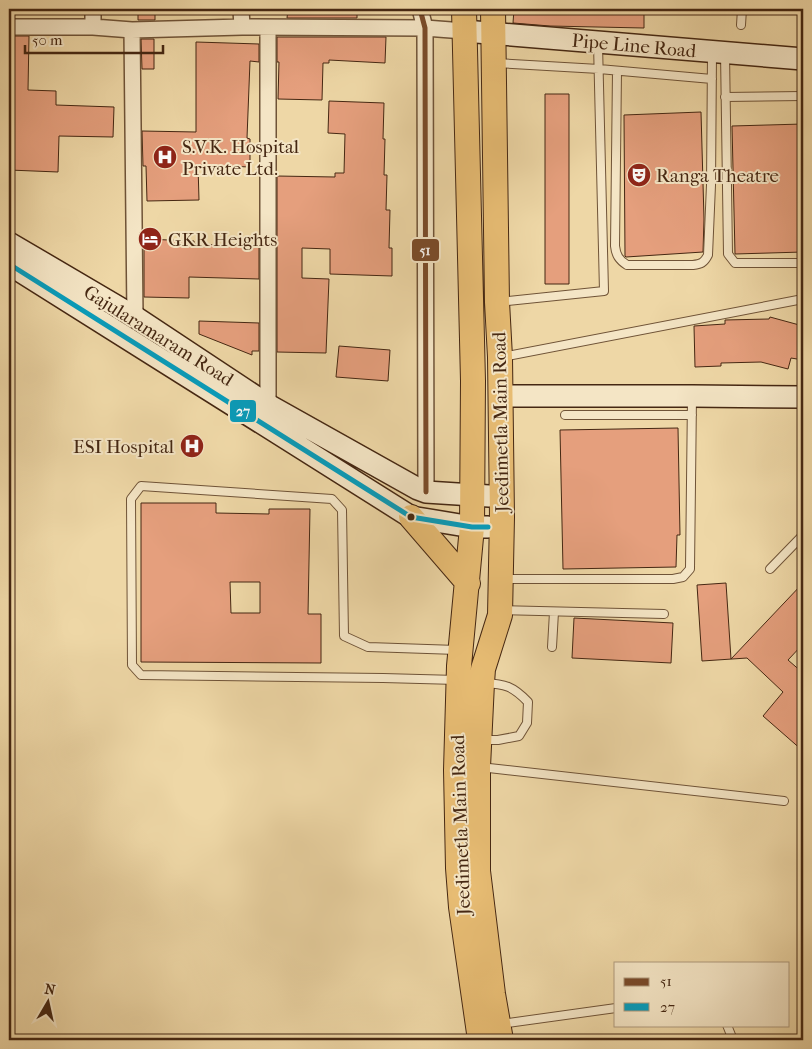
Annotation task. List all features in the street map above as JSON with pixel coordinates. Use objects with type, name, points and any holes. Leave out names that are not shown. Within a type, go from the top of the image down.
[{"type":"main road","name":"Jeedimetla Main Road","points":[[480,1040],[461,907],[458,868],[456,770],[474,677],[500,615],[502,517],[501,396],[497,302],[493,9]]},
{"type":"main road","name":"Jeedimetla Main Road","points":[[464,20],[473,382],[481,495],[480,527],[468,583],[461,651],[474,677],[479,740],[478,871],[493,994],[500,1032]]},
{"type":"main road","name":"Pipe Line Road","points":[[464,20],[494,33],[803,59]]},
{"type":"main road","points":[[481,495],[483,248],[496,210]]},
{"type":"main road","name":"Gajularamaram Road","points":[[9,243],[135,317],[268,405],[418,489],[426,492],[481,495]]},
{"type":"main road","name":"Gajularamaram Road","points":[[9,264],[412,517],[480,527]]},
{"type":"main road","points":[[501,396],[643,405],[692,406],[803,397]]},
{"type":"main road","points":[[412,517],[468,583]]},
{"type":"main road","points":[[474,677],[480,527]]},
{"type":"street","points":[[93,27],[94,9]]},
{"type":"street","points":[[241,9],[242,28]]},
{"type":"street","points":[[420,9],[425,28],[426,492]]},
{"type":"street","points":[[9,27],[93,27],[132,30],[425,28],[464,20]]},
{"type":"street","points":[[268,28],[268,405]]},
{"type":"street","points":[[132,30],[135,317]]},
{"type":"lane","points":[[741,25],[742,9]]},
{"type":"lane","points":[[497,302],[604,291],[598,42]]},
{"type":"lane","points":[[618,71],[616,255],[621,262],[627,265],[701,264],[708,255],[712,185],[712,79],[718,52]]},
{"type":"lane","points":[[718,52],[725,97],[728,254],[735,263],[803,263]]},
{"type":"lane","points":[[494,63],[599,69],[712,79]]},
{"type":"lane","points":[[725,97],[803,96]]},
{"type":"lane","points":[[500,357],[803,299]]},
{"type":"lane","points":[[565,415],[643,405]]},
{"type":"lane","points":[[501,579],[673,579],[684,577],[690,569],[692,406]]},
{"type":"lane","points":[[461,651],[368,647],[344,636],[342,510],[332,499],[142,486],[131,499],[132,665],[141,675],[383,678],[474,677],[502,684],[518,691],[528,702],[527,723],[519,736],[498,740],[479,740]]},
{"type":"lane","points":[[770,569],[803,535]]},
{"type":"lane","points":[[500,610],[664,614]]},
{"type":"lane","points":[[552,647],[554,612]]},
{"type":"lane","points":[[478,766],[784,801]]},
{"type":"lane","points":[[500,1032],[614,1008]]},
{"type":"lane","points":[[727,1026],[733,1040]]},
{"type":"building","points":[[138,9],[155,9],[155,20],[138,20]]},
{"type":"building","points":[[288,9],[357,9],[357,18],[287,18]]},
{"type":"building","points":[[514,9],[644,9],[644,28],[550,26],[513,23]]},
{"type":"building","points":[[9,36],[29,36],[28,90],[56,91],[56,105],[114,107],[113,137],[59,136],[58,172],[9,170]]},
{"type":"building","points":[[277,37],[386,37],[385,63],[329,60],[329,63],[323,63],[322,100],[278,99],[279,62],[277,62]]},
{"type":"building","points":[[141,39],[154,39],[154,69],[142,69]]},
{"type":"building","points":[[196,42],[259,44],[259,62],[250,61],[247,138],[250,139],[250,167],[198,165],[199,200],[147,201],[142,131],[196,132]]},
{"type":"building","points":[[545,94],[569,94],[569,284],[545,284]]},
{"type":"building","points":[[329,101],[384,103],[384,175],[387,175],[386,210],[390,210],[389,248],[392,248],[392,276],[330,274],[330,249],[302,248],[302,278],[329,279],[326,353],[277,352],[277,176],[335,177],[335,173],[344,173],[345,134],[328,133]]},
{"type":"building","points":[[701,112],[703,252],[626,257],[624,115]]},
{"type":"building","points":[[803,124],[803,252],[735,254],[732,126]]},
{"type":"building","points":[[144,239],[194,241],[194,244],[259,246],[259,279],[189,277],[189,298],[144,297]]},
{"type":"building","points":[[770,317],[803,326],[803,360],[791,358],[788,369],[761,362],[721,363],[721,366],[695,367],[694,326],[725,324],[725,320],[769,319]]},
{"type":"building","points":[[199,321],[259,323],[259,351],[252,351],[252,355],[199,334]]},
{"type":"building","points":[[339,346],[390,350],[388,381],[336,377]]},
{"type":"building","points":[[678,428],[680,535],[677,535],[676,567],[563,569],[560,430]]},
{"type":"building","points":[[141,503],[216,503],[216,513],[269,514],[269,509],[310,509],[308,614],[321,614],[321,663],[141,662]],"holes":[[[230,582],[260,582],[260,613],[231,613]]]},
{"type":"building","points":[[726,583],[731,659],[803,583],[803,644],[788,660],[803,673],[803,751],[763,716],[783,692],[747,658],[702,661],[697,585]]},
{"type":"building","points":[[574,618],[673,623],[671,663],[572,658]]},
{"type":"transit line","name":"51","points":[[420,9],[425,28],[426,492]]},
{"type":"transit line","name":"27","points":[[9,264],[411,517],[472,527],[488,527]]},
{"type":"place","name":"S.V.K. Hospital Private Ltd.","points":[[165,157]]},
{"type":"place","name":"Ranga Theatre","points":[[639,175]]},
{"type":"place","name":"GKR Heights","points":[[150,239]]},
{"type":"place","name":"ESI Hospital","points":[[192,446]]}]
